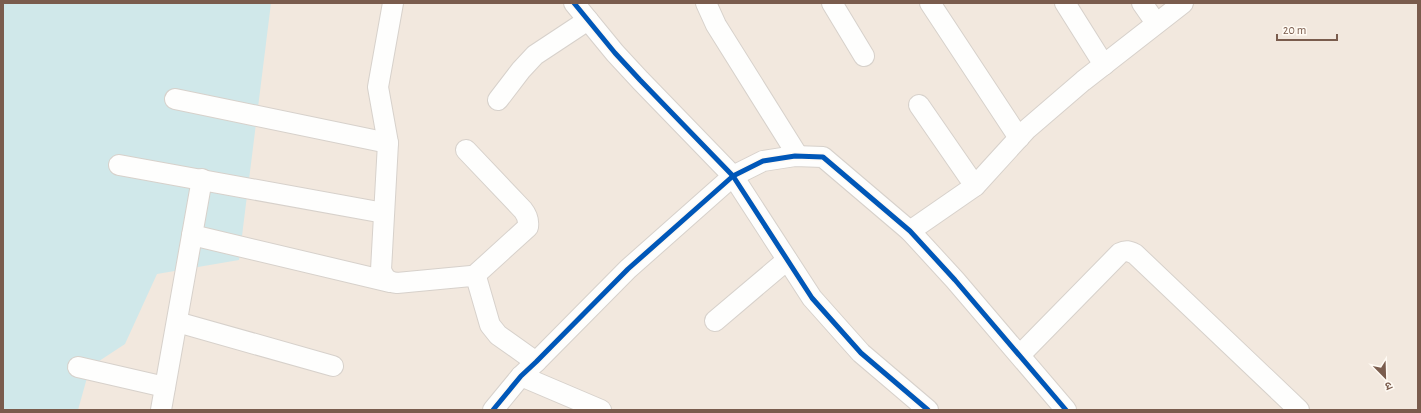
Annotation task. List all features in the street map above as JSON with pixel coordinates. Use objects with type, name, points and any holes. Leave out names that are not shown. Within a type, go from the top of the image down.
[{"type":"street","points":[[390,282],[384,278],[381,270],[388,143],[378,87],[393,3]]},
{"type":"street","points":[[574,3],[615,53],[732,176],[819,307],[861,353],[928,410]]},
{"type":"street","points":[[706,3],[716,25],[798,156]]},
{"type":"street","points":[[832,3],[864,56]]},
{"type":"street","points":[[930,3],[1019,138]]},
{"type":"street","points":[[1065,3],[1104,65]]},
{"type":"street","points":[[1142,3],[1156,23]]},
{"type":"street","points":[[910,230],[975,186],[1026,130],[1104,65],[1183,3]]},
{"type":"street","points":[[498,100],[520,70],[535,55],[588,20]]},
{"type":"street","points":[[175,99],[388,143]]},
{"type":"street","points":[[919,105],[975,186]]},
{"type":"street","points":[[466,150],[523,210],[528,221],[528,227],[473,277]]},
{"type":"street","points":[[493,410],[521,376],[628,269],[732,176],[763,161],[798,156],[823,157],[910,230],[1020,355],[1066,410]]},
{"type":"street","points":[[119,165],[384,213]]},
{"type":"street","points":[[161,410],[202,179]]},
{"type":"street","points":[[192,235],[390,282],[397,283],[471,276],[477,280],[480,286],[490,325],[498,335],[536,362]]},
{"type":"street","points":[[1020,355],[1120,253],[1125,250],[1135,254],[1299,410]]},
{"type":"street","points":[[715,321],[787,260]]},
{"type":"street","points":[[177,322],[334,366]]},
{"type":"street","points":[[78,367],[165,387]]},
{"type":"street","points":[[521,376],[601,410]]},
{"type":"shaded area","points":[[3,3],[1418,3],[1418,410],[3,410]]},
{"type":"water","points":[[3,3],[271,3],[239,260],[157,274],[125,344],[90,367],[78,410],[3,410]]},
{"type":"cycle path","points":[[574,3],[615,53],[733,176],[812,298],[861,353],[928,410]]},
{"type":"cycle path","points":[[493,410],[521,376],[628,269],[733,176],[763,161],[795,156],[823,157],[910,231],[955,280],[1066,410]]}]
